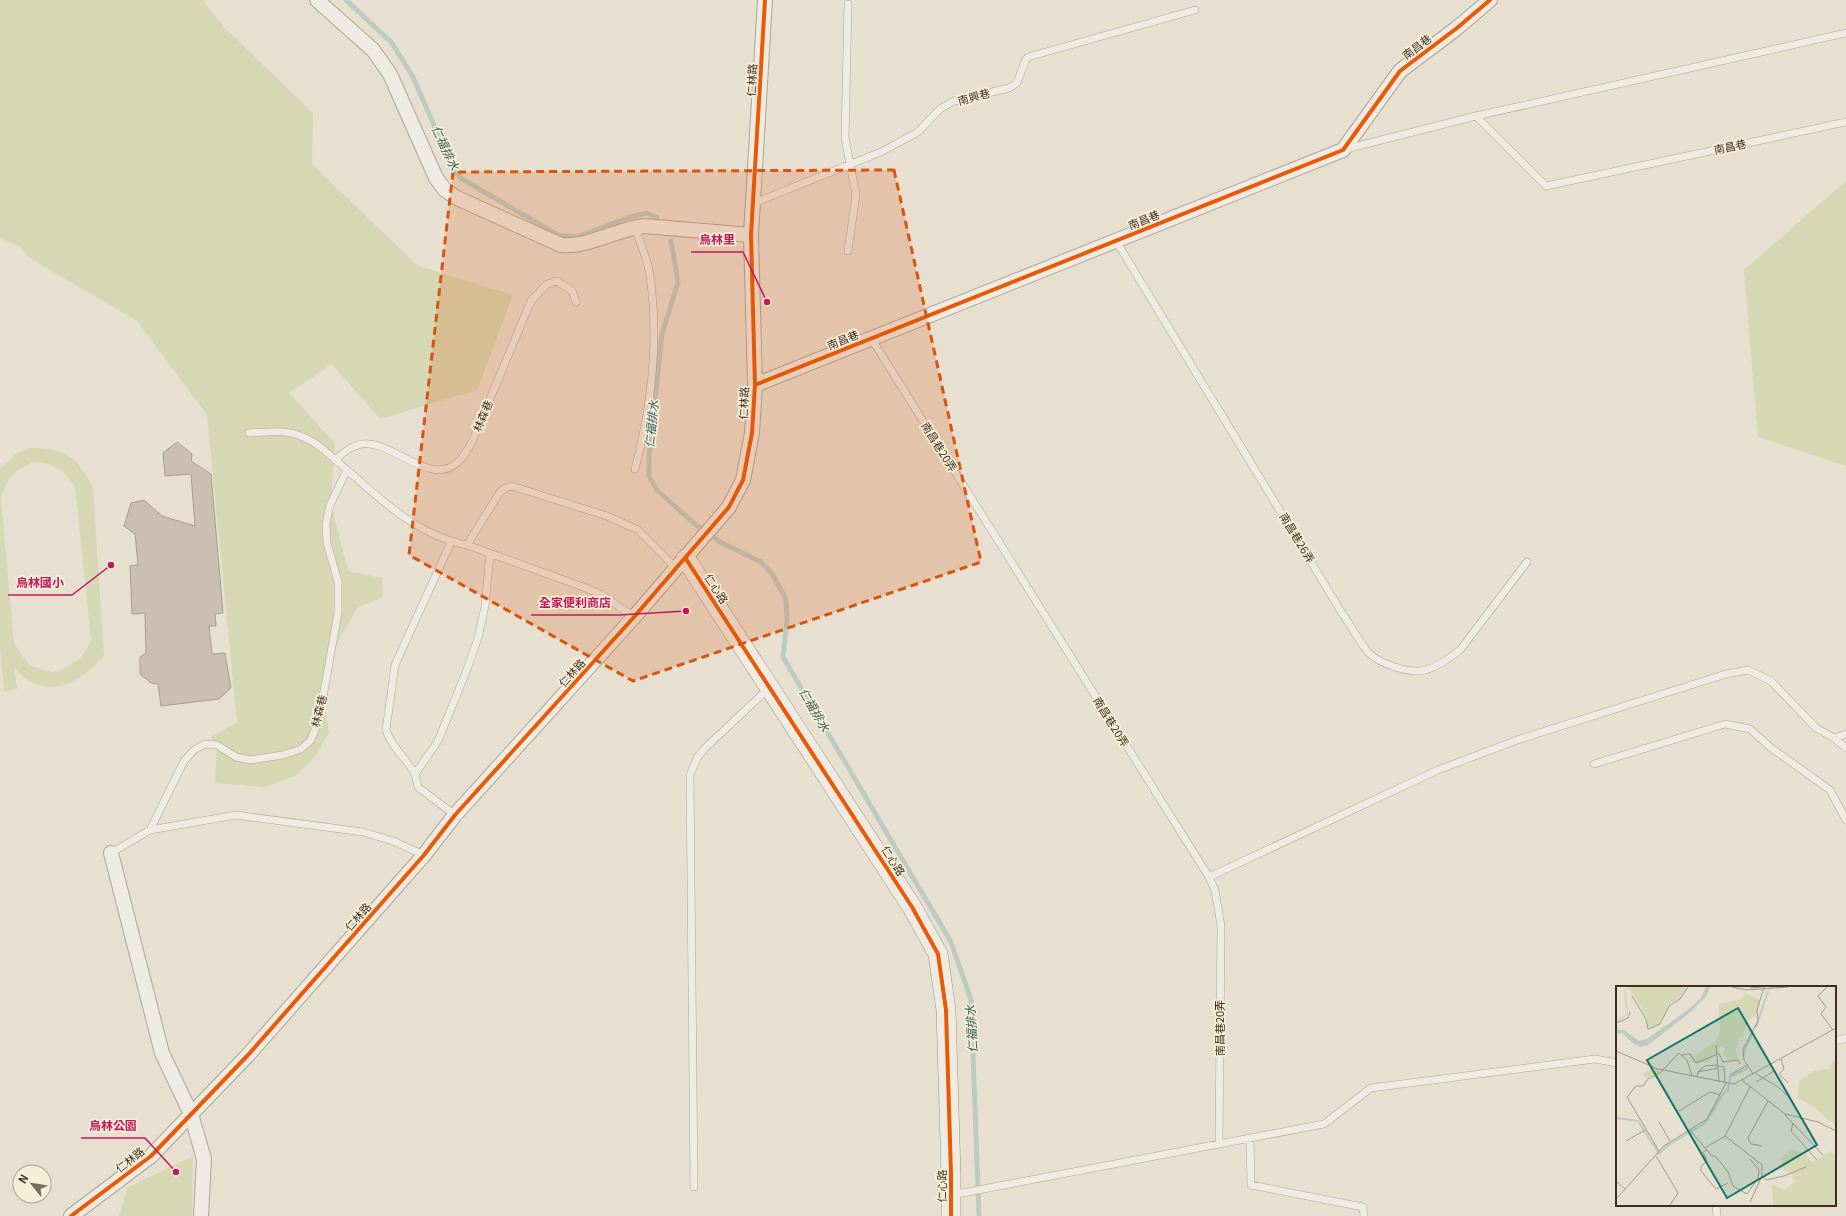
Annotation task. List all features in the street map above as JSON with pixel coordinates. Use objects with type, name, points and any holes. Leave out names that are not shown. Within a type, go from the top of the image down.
[{"type":"street","points":[[317,0],[373,50],[390,74],[403,100],[436,178],[445,190],[457,198],[562,245],[573,246],[635,227],[644,226],[751,235]]},
{"type":"street","name":"仁林路","points":[[71,1216],[151,1156],[248,1055],[424,855],[455,815],[634,617],[729,507],[743,480],[752,433],[755,385],[751,235],[765,0]]},
{"type":"street","name":"南昌巷","points":[[755,385],[1343,150],[1400,71],[1457,28],[1490,0]]},
{"type":"street","name":"仁心路","points":[[681,564],[770,687],[912,906],[938,954],[946,1010],[951,1216]]},
{"type":"street","points":[[111,853],[162,1053],[191,1114],[204,1159],[201,1216]]},
{"type":"lane","points":[[848,4],[845,138],[856,195],[848,250]]},
{"type":"lane","name":"南興巷","points":[[754,203],[881,152],[918,132],[940,109],[954,101],[1008,88],[1017,83],[1025,61],[1028,57],[1195,10]]},
{"type":"lane","name":"南昌巷","points":[[1343,150],[1476,116],[1846,32]]},
{"type":"lane","name":"南昌巷","points":[[1476,116],[1546,186],[1846,122]]},
{"type":"lane","points":[[635,227],[650,275],[654,328],[649,395],[635,469]]},
{"type":"lane","name":"南昌巷26弄","points":[[1116,241],[1342,613],[1369,653],[1386,664],[1405,670],[1425,670],[1447,661],[1460,650],[1527,562]]},
{"type":"lane","name":"林森巷","points":[[335,460],[355,446],[365,444],[384,448],[434,470],[444,470],[458,462],[472,442],[531,301],[547,284],[557,281],[572,290],[576,302]]},
{"type":"lane","name":"南昌巷20弄","points":[[871,338],[1209,877],[1214,890],[1221,926],[1219,1144]]},
{"type":"lane","points":[[249,433],[284,431],[303,436],[335,460],[398,514],[451,542],[467,545],[586,588],[602,595],[634,617]]},
{"type":"lane","name":"林森巷","points":[[150,830],[184,761],[194,750],[205,744],[217,745],[236,757],[250,760],[283,756],[301,749],[311,740],[319,719],[338,613],[338,582],[327,543],[326,524],[330,505],[347,470]]},
{"type":"lane","points":[[467,545],[500,492],[505,488],[512,486],[608,516],[638,530],[681,564]]},
{"type":"lane","points":[[451,542],[395,664],[386,730],[389,739],[408,762],[415,774],[418,787],[455,815]]},
{"type":"lane","points":[[415,774],[438,741],[478,638],[485,606],[490,554]]},
{"type":"lane","points":[[1209,877],[1438,770],[1520,739],[1726,674],[1748,670],[1771,680],[1816,728],[1834,738],[1846,748]]},
{"type":"lane","points":[[694,1187],[690,775],[697,758],[704,749],[770,687]]},
{"type":"lane","points":[[1594,764],[1725,724],[1750,729],[1770,748],[1830,790],[1846,820]]},
{"type":"lane","points":[[1834,738],[1846,734]]},
{"type":"lane","points":[[111,853],[150,830],[236,815],[363,832],[393,841],[424,855]]},
{"type":"lane","points":[[1836,1041],[1846,1038]]},
{"type":"lane","points":[[951,1195],[1324,1124],[1371,1088],[1595,1060],[1616,1063]]},
{"type":"lane","points":[[1250,1138],[1251,1185],[1363,1207],[1364,1216]]},
{"type":"lane","points":[[1716,1206],[1717,1216]]},
{"type":"highlighted area","points":[[894,170],[981,562],[633,681],[409,555],[453,172]]},
{"type":"green space","points":[[0,0],[205,0],[204,2],[224,27],[313,113],[312,164],[418,266],[513,295],[477,390],[380,419],[332,364],[289,393],[335,443],[331,504],[348,571],[382,578],[383,597],[358,607],[333,650],[322,685],[329,733],[316,755],[297,775],[265,787],[215,783],[217,747],[211,737],[237,722],[207,415],[137,321],[28,257],[21,247],[0,238]]},
{"type":"green space","points":[[1846,181],[1846,466],[1758,437],[1744,270]]},
{"type":"green space","points":[[28,448],[40,448],[60,452],[75,461],[93,488],[104,656],[88,672],[69,683],[58,686],[48,687],[36,684],[24,677],[14,668],[17,689],[4,692],[0,648],[0,469],[16,454]],"holes":[[[33,462],[47,464],[62,471],[75,486],[91,640],[86,651],[79,659],[60,671],[52,672],[31,666],[14,643],[1,498],[6,485],[17,471]]]},
{"type":"green space","points":[[193,1156],[192,1216],[119,1216],[127,1188]]},
{"type":"building","points":[[177,442],[192,454],[191,461],[211,474],[223,613],[215,614],[216,626],[209,626],[212,654],[225,653],[231,688],[219,699],[161,706],[158,684],[151,683],[140,674],[140,657],[146,653],[145,613],[132,614],[130,566],[138,565],[135,534],[124,526],[131,503],[144,500],[162,516],[195,526],[191,474],[165,476],[163,453]]},
{"type":"waterway","name":"仁福排水","points":[[346,0],[392,43],[413,77],[454,171],[462,179],[558,235],[577,237],[630,217],[647,213],[657,218]]},
{"type":"waterway","name":"仁福排水","points":[[671,241],[678,282],[662,334],[649,457],[649,476],[657,490],[696,525],[720,542],[761,562],[772,574],[786,599],[787,620],[783,657],[951,942],[971,1000],[979,1216]]},
{"type":"cycle path","points":[[71,1216],[151,1156],[248,1055],[424,855],[455,815],[634,617],[729,507],[743,480],[752,433],[755,385],[751,235],[765,0]]},
{"type":"cycle path","points":[[755,385],[1343,150],[1400,71],[1457,28],[1490,0]]},
{"type":"cycle path","points":[[686,559],[912,907],[938,954],[946,1010],[951,1216]]},
{"type":"place","name":"烏林里","points":[[767,302]]},
{"type":"place","name":"烏林國小","points":[[111,565]]},
{"type":"place","name":"全家便利商店","points":[[686,611]]},
{"type":"place","name":"烏林公園","points":[[176,1172]]}]
